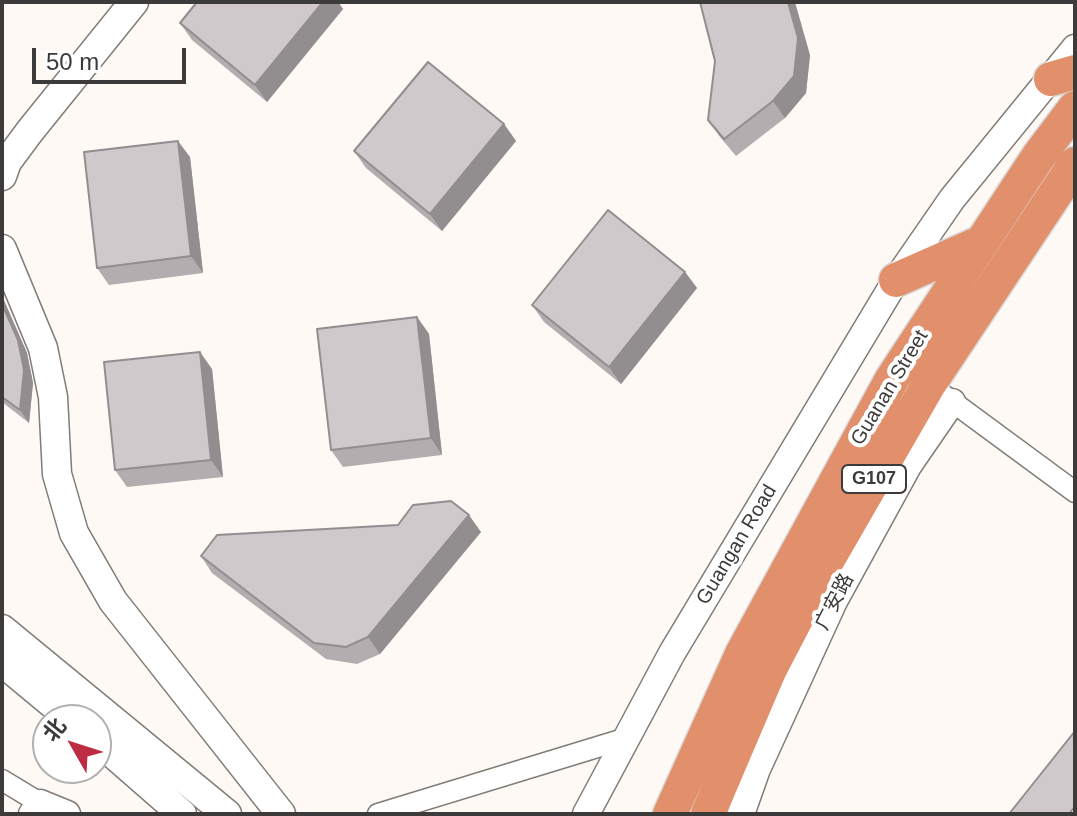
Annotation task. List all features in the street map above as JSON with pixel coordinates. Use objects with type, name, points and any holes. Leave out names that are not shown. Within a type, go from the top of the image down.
[{"type":"highway","name":"Guanan Street","points":[[670,814],[742,654],[892,379],[980,243],[1075,108]]},
{"type":"highway","name":"Guanan Street","points":[[708,814],[769,671],[820,573],[940,393],[1075,164]]},
{"type":"highway","points":[[896,280],[980,243]]},
{"type":"main road","points":[[2,176],[7,162],[30,131],[134,2]]},
{"type":"main road","points":[[2,249],[43,348],[53,397],[57,474],[74,533],[113,601],[280,810]]},
{"type":"main road","points":[[2,629],[227,814]]},
{"type":"main road","points":[[2,662],[53,704]]},
{"type":"main road","points":[[112,753],[182,814]]},
{"type":"street","points":[[896,280],[952,199],[1063,75],[1075,48]]},
{"type":"street","name":"Guangan Road","points":[[586,814],[672,653],[896,280]]},
{"type":"street","points":[[940,393],[1075,492]]},
{"type":"street","name":"广安路","points":[[741,814],[757,769],[834,601],[908,466],[940,393]]},
{"type":"street","points":[[378,814],[627,738]]},
{"type":"street","points":[[2,780],[36,808],[67,814]]},
{"type":"building","points":[[197,2],[323,2],[255,85],[180,23]]},
{"type":"building","points":[[700,2],[788,2],[798,38],[794,76],[773,101],[724,139],[708,120],[715,61]]},
{"type":"building","points":[[428,62],[504,124],[430,214],[354,151]]},
{"type":"building","points":[[178,141],[191,256],[97,268],[84,152]]},
{"type":"building","points":[[608,210],[685,272],[609,367],[532,305]]},
{"type":"building","points":[[2,304],[18,340],[24,370],[20,410],[2,397]]},
{"type":"building","points":[[417,317],[431,438],[331,450],[317,329]]},
{"type":"building","points":[[200,352],[211,460],[115,470],[104,362]]},
{"type":"building","points":[[451,501],[469,515],[368,637],[346,647],[314,643],[201,556],[217,535],[398,525],[413,505]]},
{"type":"building","points":[[1075,731],[1075,806],[1069,814],[1009,814]]}]
